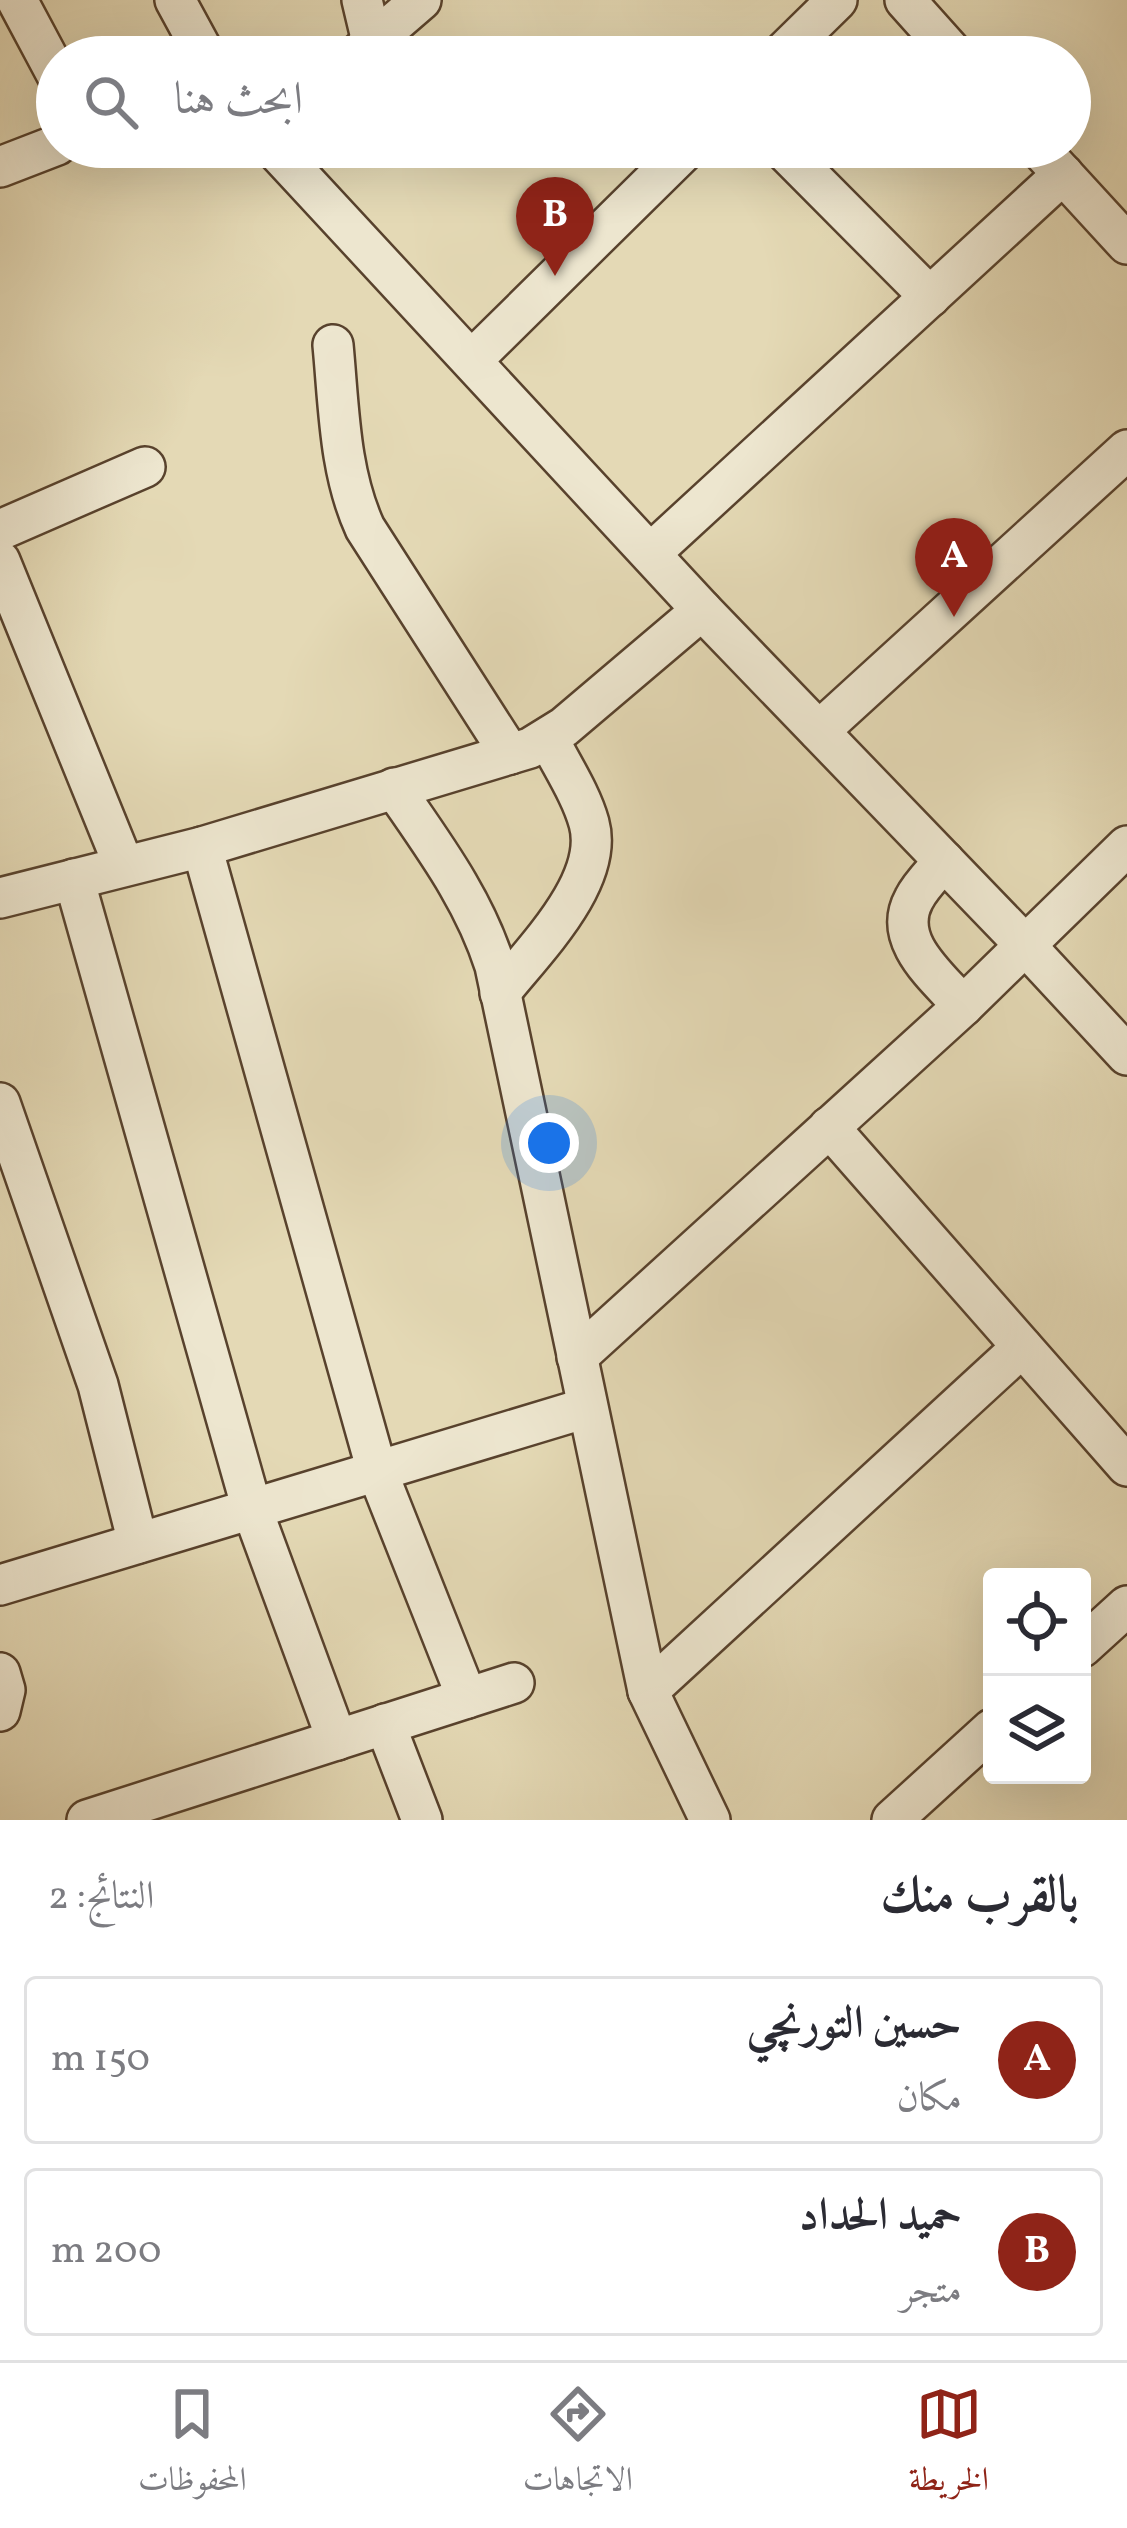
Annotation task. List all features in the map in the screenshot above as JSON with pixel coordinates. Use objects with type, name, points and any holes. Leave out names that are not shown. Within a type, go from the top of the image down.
[{"type":"street","points":[[17,0],[36,36]]},
{"type":"street","points":[[175,0],[195,36]]},
{"type":"street","points":[[362,0],[363,36]]},
{"type":"street","points":[[380,36],[421,0]]},
{"type":"street","points":[[800,36],[837,0]]},
{"type":"street","points":[[907,1],[938,36]]},
{"type":"street","points":[[0,167],[36,153]]},
{"type":"street","points":[[293,168],[702,610],[1127,1055]]},
{"type":"street","points":[[472,361],[667,168]]},
{"type":"street","points":[[803,168],[930,297]]},
{"type":"street","points":[[651,553],[930,297],[1044,168]]},
{"type":"street","points":[[1058,168],[1127,244]]},
{"type":"street","points":[[333,345],[345,458],[353,501],[365,529],[510,754]]},
{"type":"street","points":[[819,731],[1127,450]]},
{"type":"street","points":[[0,530],[146,467]]},
{"type":"street","points":[[0,561],[124,866]]},
{"type":"street","points":[[0,898],[202,847],[510,754],[548,738],[702,610]]},
{"type":"street","points":[[500,993],[566,909],[591,857],[591,828],[548,738]]},
{"type":"street","points":[[394,788],[462,888],[487,939],[648,1691],[710,1820]]},
{"type":"street","points":[[202,847],[377,1472],[467,1698]]},
{"type":"street","points":[[577,1357],[963,1006],[1127,847]]},
{"type":"street","points":[[944,861],[912,902],[908,932],[913,946],[963,1006]]},
{"type":"street","points":[[74,879],[252,1509],[337,1740]]},
{"type":"street","points":[[0,1103],[98,1385],[138,1543]]},
{"type":"street","points":[[829,1127],[1022,1348],[1122,1450]]},
{"type":"street","points":[[648,1691],[1022,1348]]},
{"type":"street","points":[[0,1585],[586,1408]]},
{"type":"street","points":[[1091,1639],[1127,1606]]},
{"type":"street","points":[[0,1673],[5,1690],[0,1711]]},
{"type":"street","points":[[87,1820],[189,1805],[337,1740],[514,1683]]},
{"type":"street","points":[[385,1724],[422,1820]]},
{"type":"street","points":[[892,1820],[983,1737]]},
{"type":"place","name":"حميد الحداد","points":[[555,276]]},
{"type":"place","name":"حسين التورنچي","points":[[954,617]]}]
